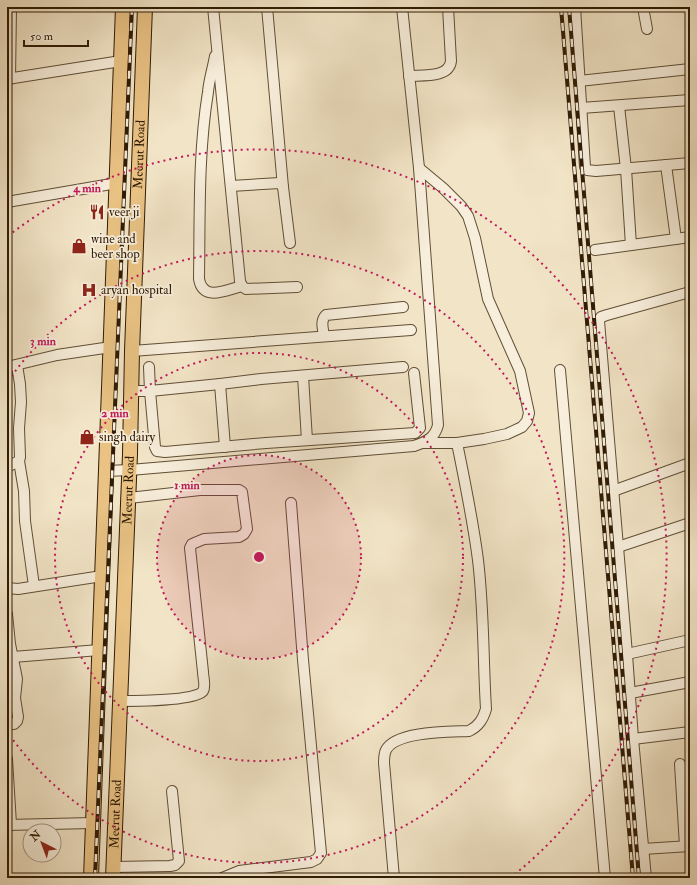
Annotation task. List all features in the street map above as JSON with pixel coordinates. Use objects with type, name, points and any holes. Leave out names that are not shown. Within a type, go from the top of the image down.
[{"type":"highway","name":"Meerut Road","points":[[91,878],[123,7]]},
{"type":"highway","name":"Meerut Road","points":[[114,872],[129,498],[132,351],[145,7]]},
{"type":"street","points":[[11,7],[8,79],[121,61]]},
{"type":"street","points":[[213,7],[238,267],[242,286]]},
{"type":"street","points":[[267,7],[283,187],[290,243]]},
{"type":"street","points":[[106,471],[414,446],[433,437],[438,425],[419,168],[402,7]]},
{"type":"street","points":[[409,76],[439,74],[446,72],[450,67],[452,61],[448,7]]},
{"type":"street","points":[[574,7],[585,168],[587,170],[596,171],[690,163]]},
{"type":"street","points":[[643,7],[647,29]]},
{"type":"street","points":[[217,47],[208,92],[204,125],[198,279],[200,286],[204,291],[210,293],[242,286],[246,289],[297,286]]},
{"type":"street","points":[[579,82],[690,69]]},
{"type":"street","points":[[580,108],[690,100]]},
{"type":"street","points":[[619,106],[626,169],[631,246]]},
{"type":"street","points":[[666,165],[676,239]]},
{"type":"street","points":[[419,168],[443,188],[461,206],[468,216],[475,238],[488,298],[520,371],[529,406],[527,421],[522,427],[507,434],[457,443],[423,443]]},
{"type":"street","points":[[7,202],[117,182]]},
{"type":"street","points":[[231,186],[280,183],[283,187]]},
{"type":"street","points":[[595,250],[690,237]]},
{"type":"street","points":[[646,878],[632,739],[627,654],[599,321],[601,317],[607,315],[690,292]]},
{"type":"street","points":[[324,336],[322,323],[323,318],[326,315],[403,307]]},
{"type":"street","points":[[132,351],[411,330]]},
{"type":"street","points":[[34,586],[25,521],[24,491],[18,461],[20,457],[20,384],[12,366],[57,355],[111,347]]},
{"type":"street","points":[[149,367],[153,440],[157,451],[165,452],[411,433],[418,431],[420,428],[414,373]]},
{"type":"street","points":[[131,391],[403,367]]},
{"type":"street","points":[[560,370],[605,878]]},
{"type":"street","points":[[303,376],[307,440]]},
{"type":"street","points":[[220,384],[225,447]]},
{"type":"street","points":[[394,878],[384,763],[386,750],[391,744],[410,736],[469,731],[480,723],[486,709],[482,609],[478,561],[469,502],[457,443]]},
{"type":"street","points":[[7,467],[18,461]]},
{"type":"street","points":[[613,491],[690,463]]},
{"type":"street","points":[[121,702],[182,699],[199,696],[203,692],[203,672],[190,548],[192,544],[204,539],[239,537],[244,534],[247,529],[242,492],[238,490],[200,490],[129,498]]},
{"type":"street","points":[[222,878],[239,871],[311,862],[317,859],[321,853],[303,660],[292,503]]},
{"type":"street","points":[[618,547],[690,523]]},
{"type":"street","points":[[7,588],[18,589],[102,576]]},
{"type":"street","points":[[7,614],[9,644],[17,679],[11,693],[18,717],[14,724],[7,724]]},
{"type":"street","points":[[627,654],[690,640]]},
{"type":"street","points":[[13,657],[99,650]]},
{"type":"street","points":[[630,693],[690,682]]},
{"type":"street","points":[[632,739],[690,732]]},
{"type":"street","points":[[7,759],[9,825],[92,823]]},
{"type":"street","points":[[643,849],[687,846],[680,764]]},
{"type":"street","points":[[114,872],[170,866],[175,865],[179,861],[172,791]]},
{"type":"railway","points":[[95,878],[132,7]]},
{"type":"railway","points":[[561,7],[633,878]]},
{"type":"railway","points":[[569,7],[639,878]]},
{"type":"place","name":"veer ji","points":[[97,212]]},
{"type":"place","name":"wine and beer shop","points":[[79,246]]},
{"type":"place","name":"aryan hospital","points":[[89,290]]},
{"type":"place","name":"singh dairy","points":[[87,437]]}]
